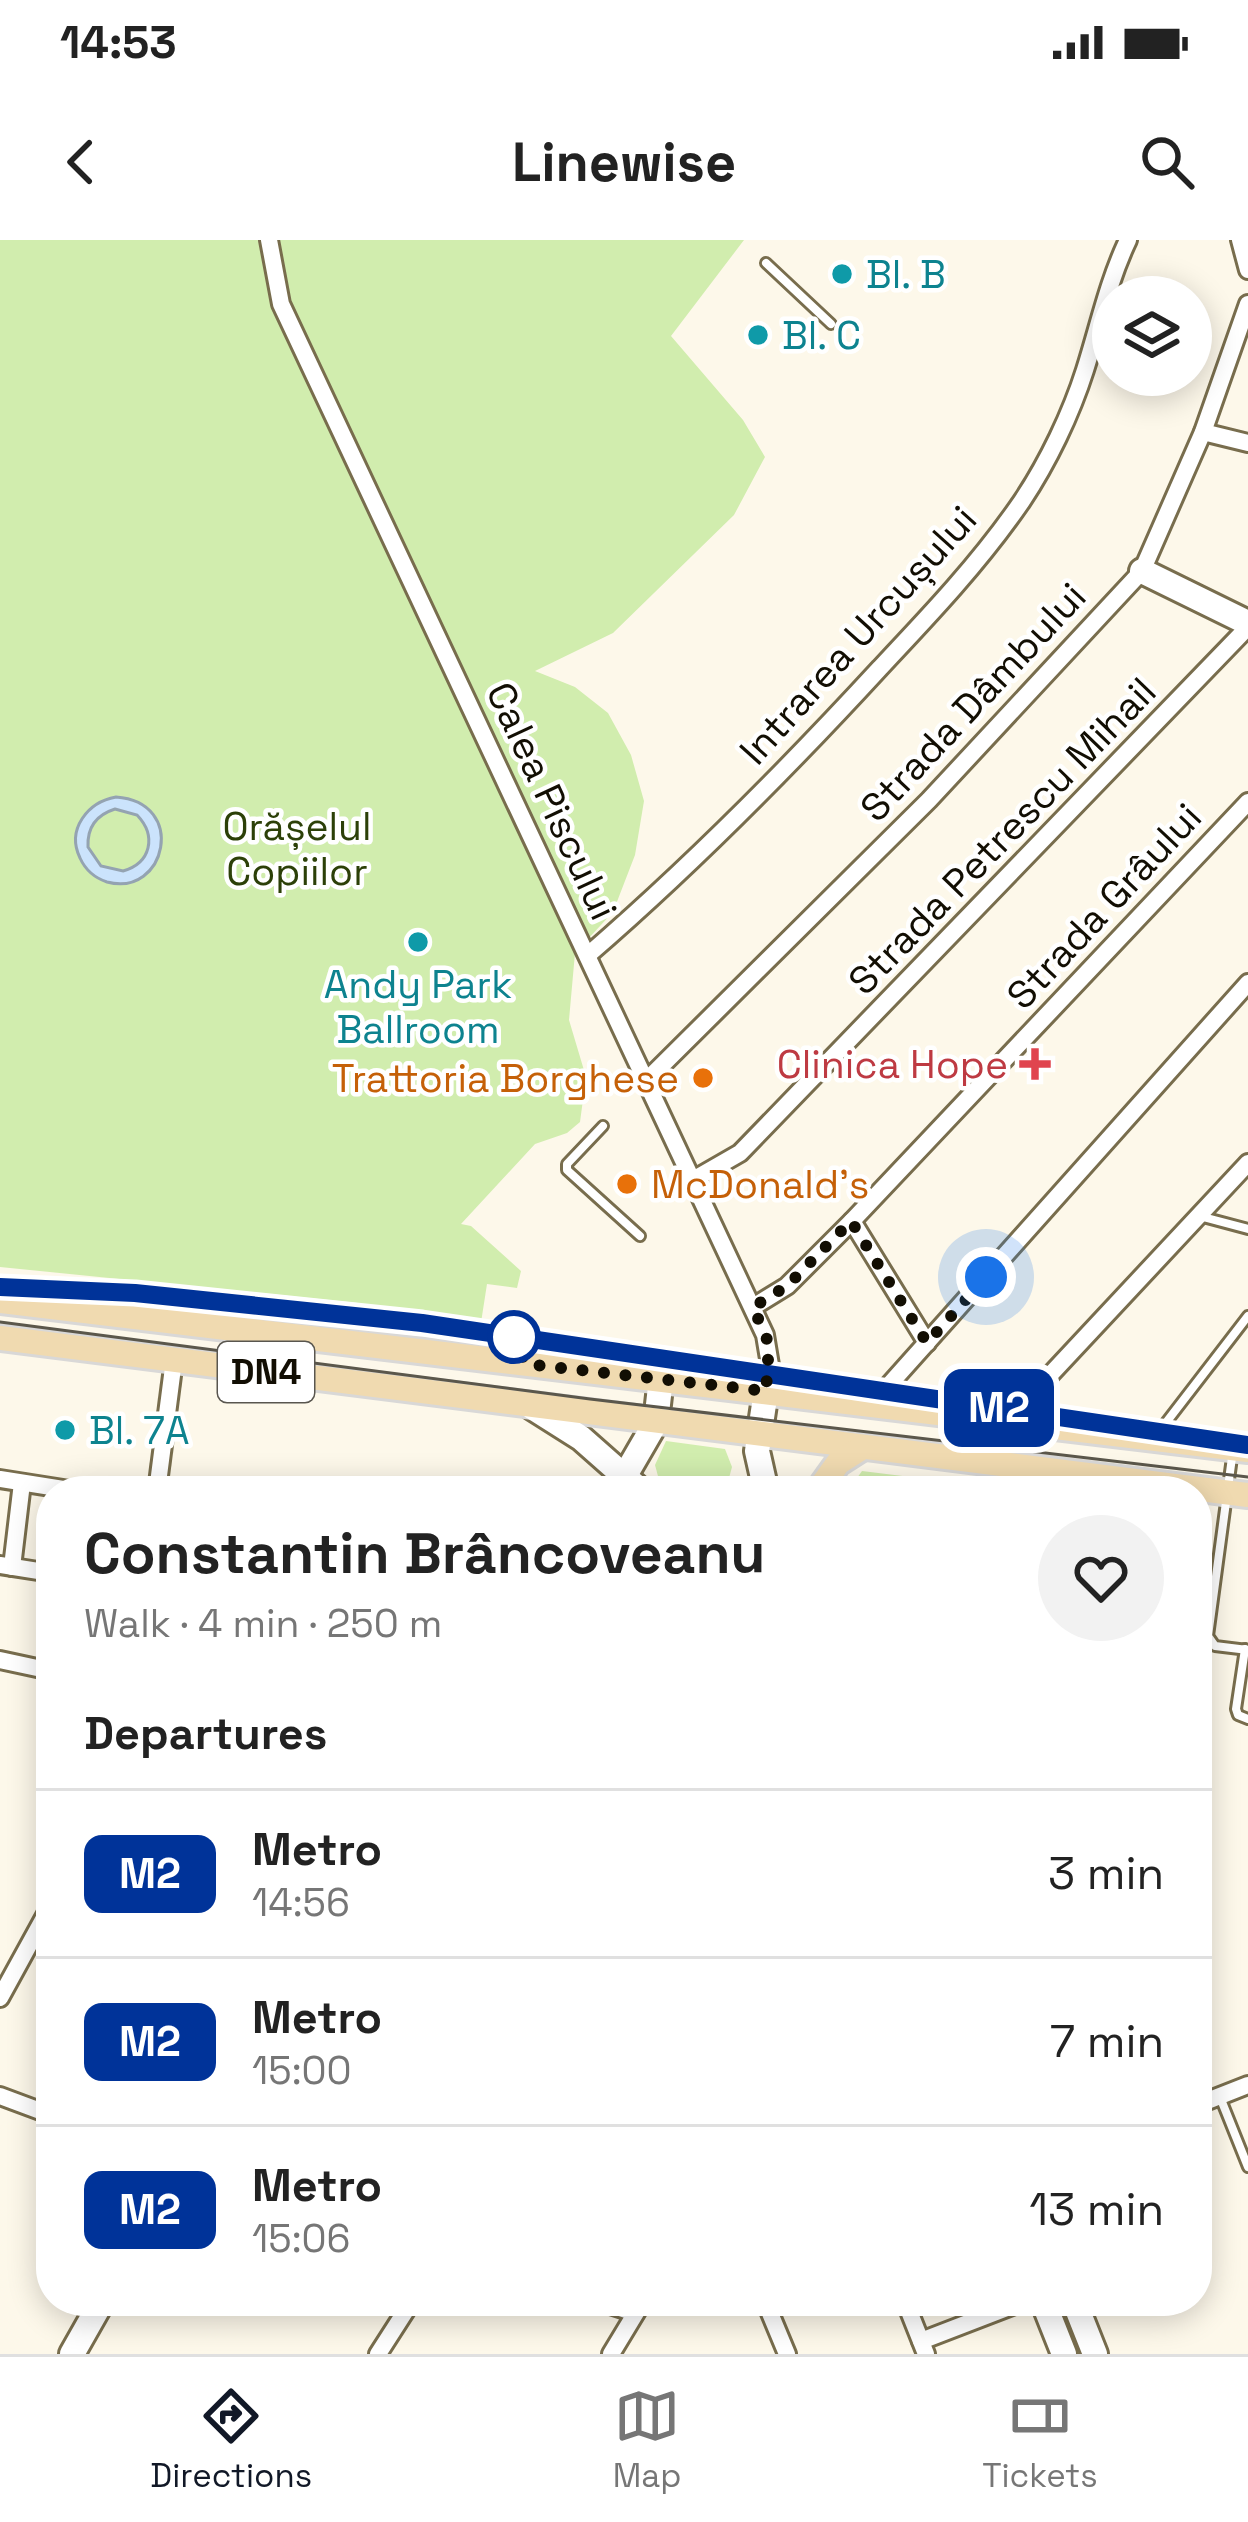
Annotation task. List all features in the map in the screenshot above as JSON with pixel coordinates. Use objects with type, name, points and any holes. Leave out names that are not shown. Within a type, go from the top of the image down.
[{"type":"main road","points":[[1142,571],[1248,625]]},
{"type":"main road","name":"DN4","points":[[0,1301],[1240,1449]]},
{"type":"main road","name":"DN4","points":[[0,1338],[863,1447],[1029,1476]]},
{"type":"main road","points":[[632,1476],[656,1422],[662,1378]]},
{"type":"main road","points":[[756,1476],[766,1391]]},
{"type":"main road","points":[[532,1406],[581,1438],[618,1476]]},
{"type":"main road","points":[[829,1476],[838,1463],[863,1447]]},
{"type":"main road","points":[[72,2354],[94,2316]]},
{"type":"main road","points":[[1049,2316],[1064,2354]]},
{"type":"main road","points":[[1080,2316],[1095,2354]]},
{"type":"street","name":"Calea Piscului","points":[[269,240],[280,304],[769,1344],[766,1391]]},
{"type":"street","name":"Intrarea Urcușului","points":[[588,955],[670,881],[838,713],[947,596],[1022,500],[1056,439],[1084,373],[1106,293],[1128,240]]},
{"type":"street","points":[[1240,240],[1248,270]]},
{"type":"street","name":"Strada Dâmbului","points":[[646,1081],[928,800],[1142,571],[1203,432],[1248,304]]},
{"type":"street","points":[[1203,432],[1248,443]]},
{"type":"street","name":"Strada Petrescu Mihail","points":[[693,1180],[740,1153],[782,1112],[1248,625]]},
{"type":"street","name":"Strada Grâului","points":[[753,1307],[787,1286],[851,1221],[1248,802]]},
{"type":"street","points":[[872,1404],[1248,983]]},
{"type":"street","points":[[1006,1420],[1248,1163]]},
{"type":"street","points":[[851,1221],[927,1343]]},
{"type":"street","points":[[159,1476],[174,1360]]},
{"type":"street","points":[[0,1479],[36,1485]]},
{"type":"street","points":[[22,1483],[6,1566],[36,1571]]},
{"type":"street","points":[[0,1660],[36,1668]]},
{"type":"street","points":[[0,1999],[36,1933]]},
{"type":"street","points":[[1212,2099],[1248,2085]]},
{"type":"street","points":[[0,2096],[36,2109]]},
{"type":"street","points":[[379,2354],[403,2316]]},
{"type":"street","points":[[611,2354],[634,2316]]},
{"type":"street","points":[[771,2316],[787,2354]]},
{"type":"street","points":[[911,2316],[924,2348],[993,2316]]},
{"type":"lane","points":[[766,263],[831,324]]},
{"type":"lane","points":[[603,1126],[567,1164],[567,1170],[640,1236]]},
{"type":"lane","points":[[1199,1216],[1248,1229]]},
{"type":"lane","points":[[1154,1439],[1248,1316]]},
{"type":"lane","points":[[1212,1617],[1238,1494],[1240,1449]]},
{"type":"lane","points":[[1212,1642],[1246,1649],[1236,1709],[1248,1719]]},
{"type":"lane","points":[[1220,2096],[1248,2167]]},
{"type":"green space","name":"Orășelul Copiilor","points":[[0,240],[744,240],[671,336],[743,420],[765,457],[734,515],[613,633],[535,671],[575,687],[608,713],[631,755],[644,801],[635,855],[613,912],[575,953],[569,1020],[586,1077],[580,1122],[567,1133],[535,1144],[461,1224],[471,1226],[521,1271],[517,1288],[487,1284],[480,1329],[358,1313],[358,1303],[0,1267]]},
{"type":"green space","points":[[666,1441],[725,1449],[732,1467],[730,1476],[658,1476],[655,1465]]},
{"type":"green space","points":[[862,1471],[903,1476],[858,1476]]},
{"type":"water","points":[[116,797],[139,803],[153,815],[160,830],[155,863],[143,876],[127,883],[95,876],[76,847],[82,818]],"holes":[[[115,809],[137,815],[149,840],[145,855],[123,871],[101,866],[88,847],[94,823]]]},
{"type":"tram line","points":[[0,1322],[590,1399],[1248,1477]]},
{"type":"metro line","name":"M2","points":[[0,1287],[135,1293],[422,1323],[1248,1445]]},
{"type":"place","name":"Bl. B","points":[[842,274]]},
{"type":"place","name":"Bl. C","points":[[758,335]]},
{"type":"place","name":"Andy Park Ballroom","points":[[418,942]]},
{"type":"place","name":"Clinica Hope","points":[[1035,1064]]},
{"type":"place","name":"Trattoria Borghese","points":[[703,1078]]},
{"type":"place","name":"McDonald's","points":[[627,1184]]},
{"type":"place","name":"Bl. 7A","points":[[65,1430]]},
{"type":"route","points":[[514,1337],[526,1364],[766,1391],[769,1344],[753,1307],[787,1286],[851,1221],[927,1343],[986,1277]]}]
